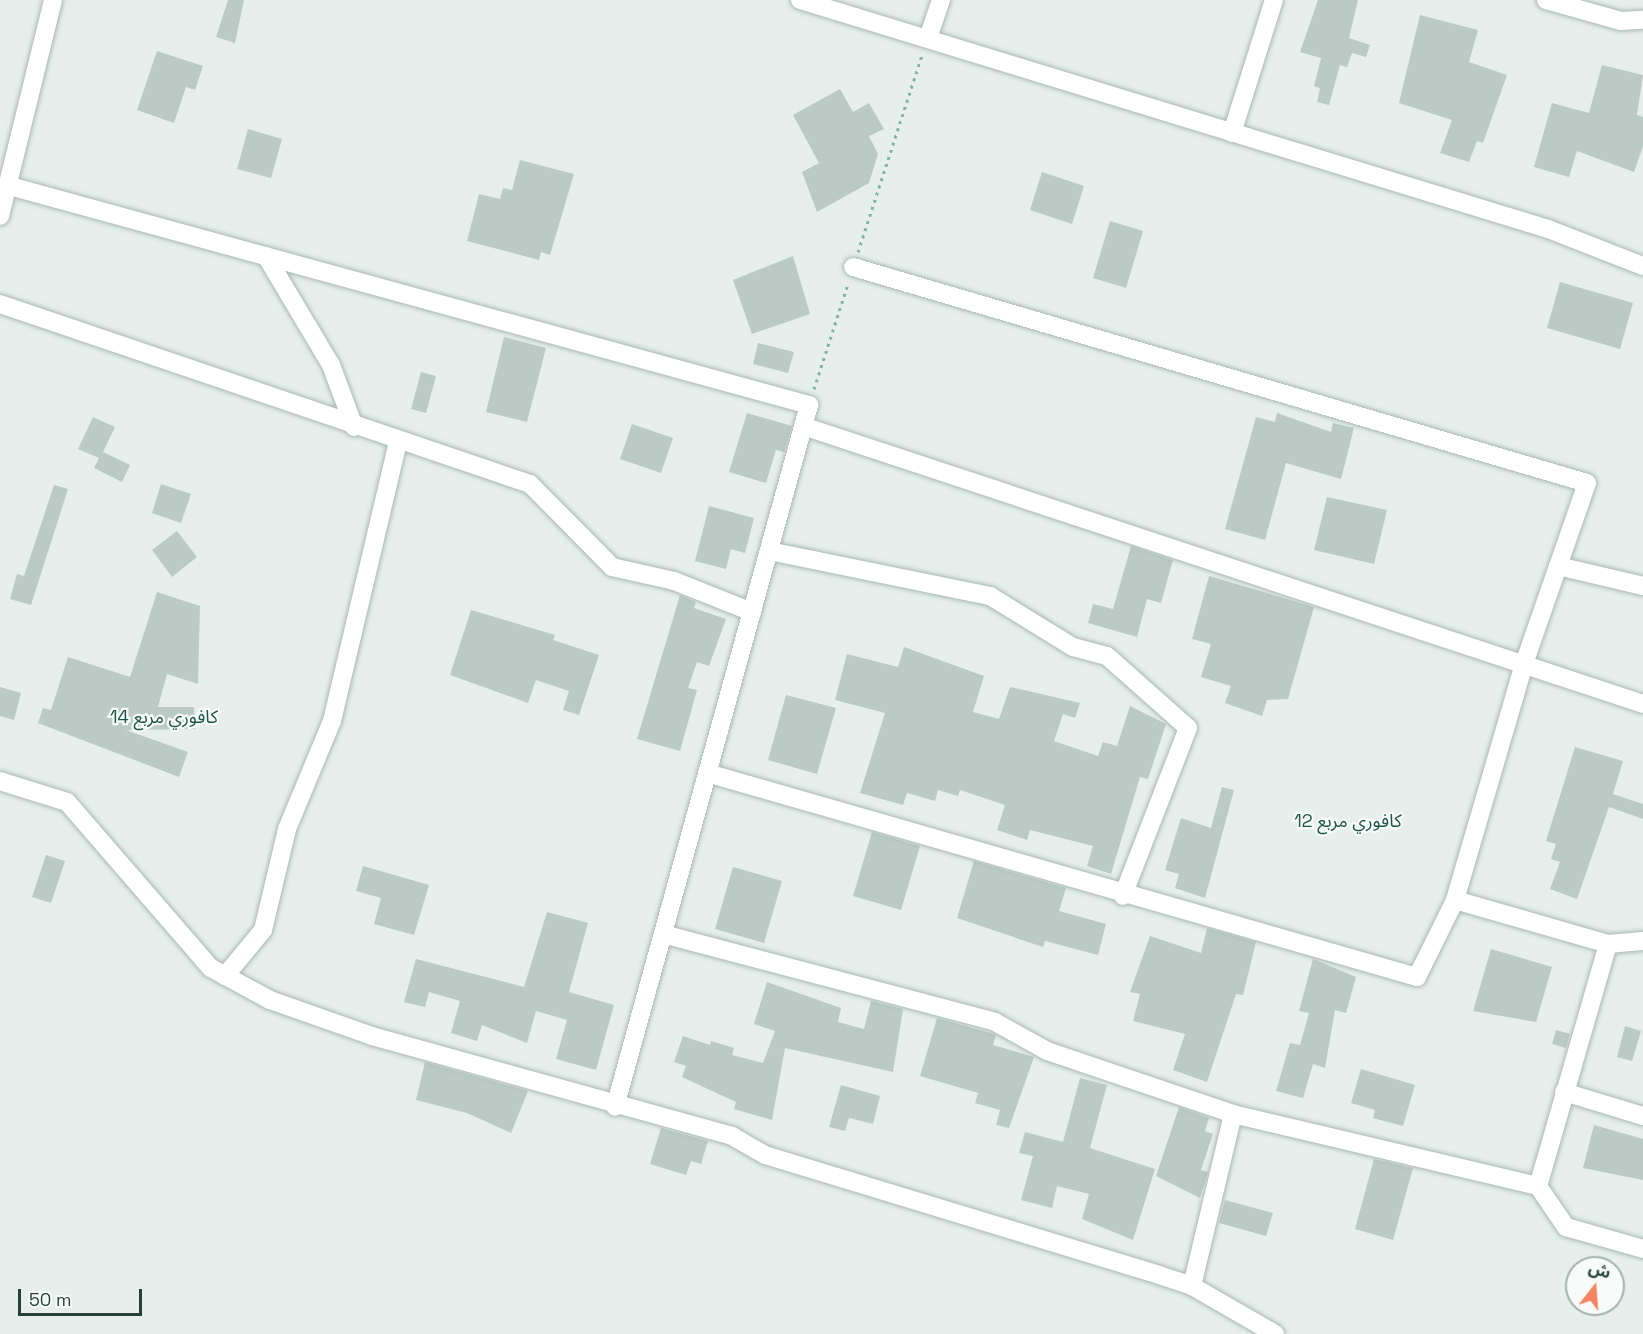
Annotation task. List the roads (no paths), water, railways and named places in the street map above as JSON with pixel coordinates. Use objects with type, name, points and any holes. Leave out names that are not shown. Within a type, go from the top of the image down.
[{"type":"street","points":[[0,216],[9,150],[53,0]]},
{"type":"street","points":[[800,0],[843,6],[928,38],[1548,229],[1643,266]]},
{"type":"street","points":[[928,38],[941,0]]},
{"type":"street","points":[[1232,133],[1274,0]]},
{"type":"street","points":[[1546,0],[1621,21],[1643,20]]},
{"type":"street","points":[[6,175],[266,256],[809,405],[615,1107]]},
{"type":"street","points":[[266,256],[331,365],[354,427]]},
{"type":"street","points":[[707,773],[1123,896],[1417,978],[1455,900],[1525,661],[1587,483],[853,267]]},
{"type":"street","points":[[0,304],[398,442],[530,484],[612,567],[674,581],[752,612]]},
{"type":"street","points":[[803,426],[1525,661],[1643,704]]},
{"type":"street","points":[[225,976],[263,930],[287,829],[332,721],[398,442]]},
{"type":"street","points":[[769,551],[990,596],[1073,647],[1113,661],[1188,728],[1123,896]]},
{"type":"street","points":[[1558,566],[1643,586]]},
{"type":"street","points":[[0,781],[67,802],[144,894],[225,976],[310,1016],[615,1107],[732,1136],[765,1155],[1192,1287],[1275,1334]]},
{"type":"street","points":[[1455,900],[1608,944],[1643,941]]},
{"type":"street","points":[[663,934],[994,1022],[1047,1051],[1233,1114],[1538,1186],[1566,1227],[1643,1249]]},
{"type":"street","points":[[1538,1186],[1608,944]]},
{"type":"street","points":[[1564,1092],[1643,1116]]},
{"type":"street","points":[[1192,1287],[1233,1114]]},
{"type":"district","name":"كافوري مربع 14","points":[[164,717]]},
{"type":"district","name":"كافوري مربع 12","points":[[1348,821]]}]
